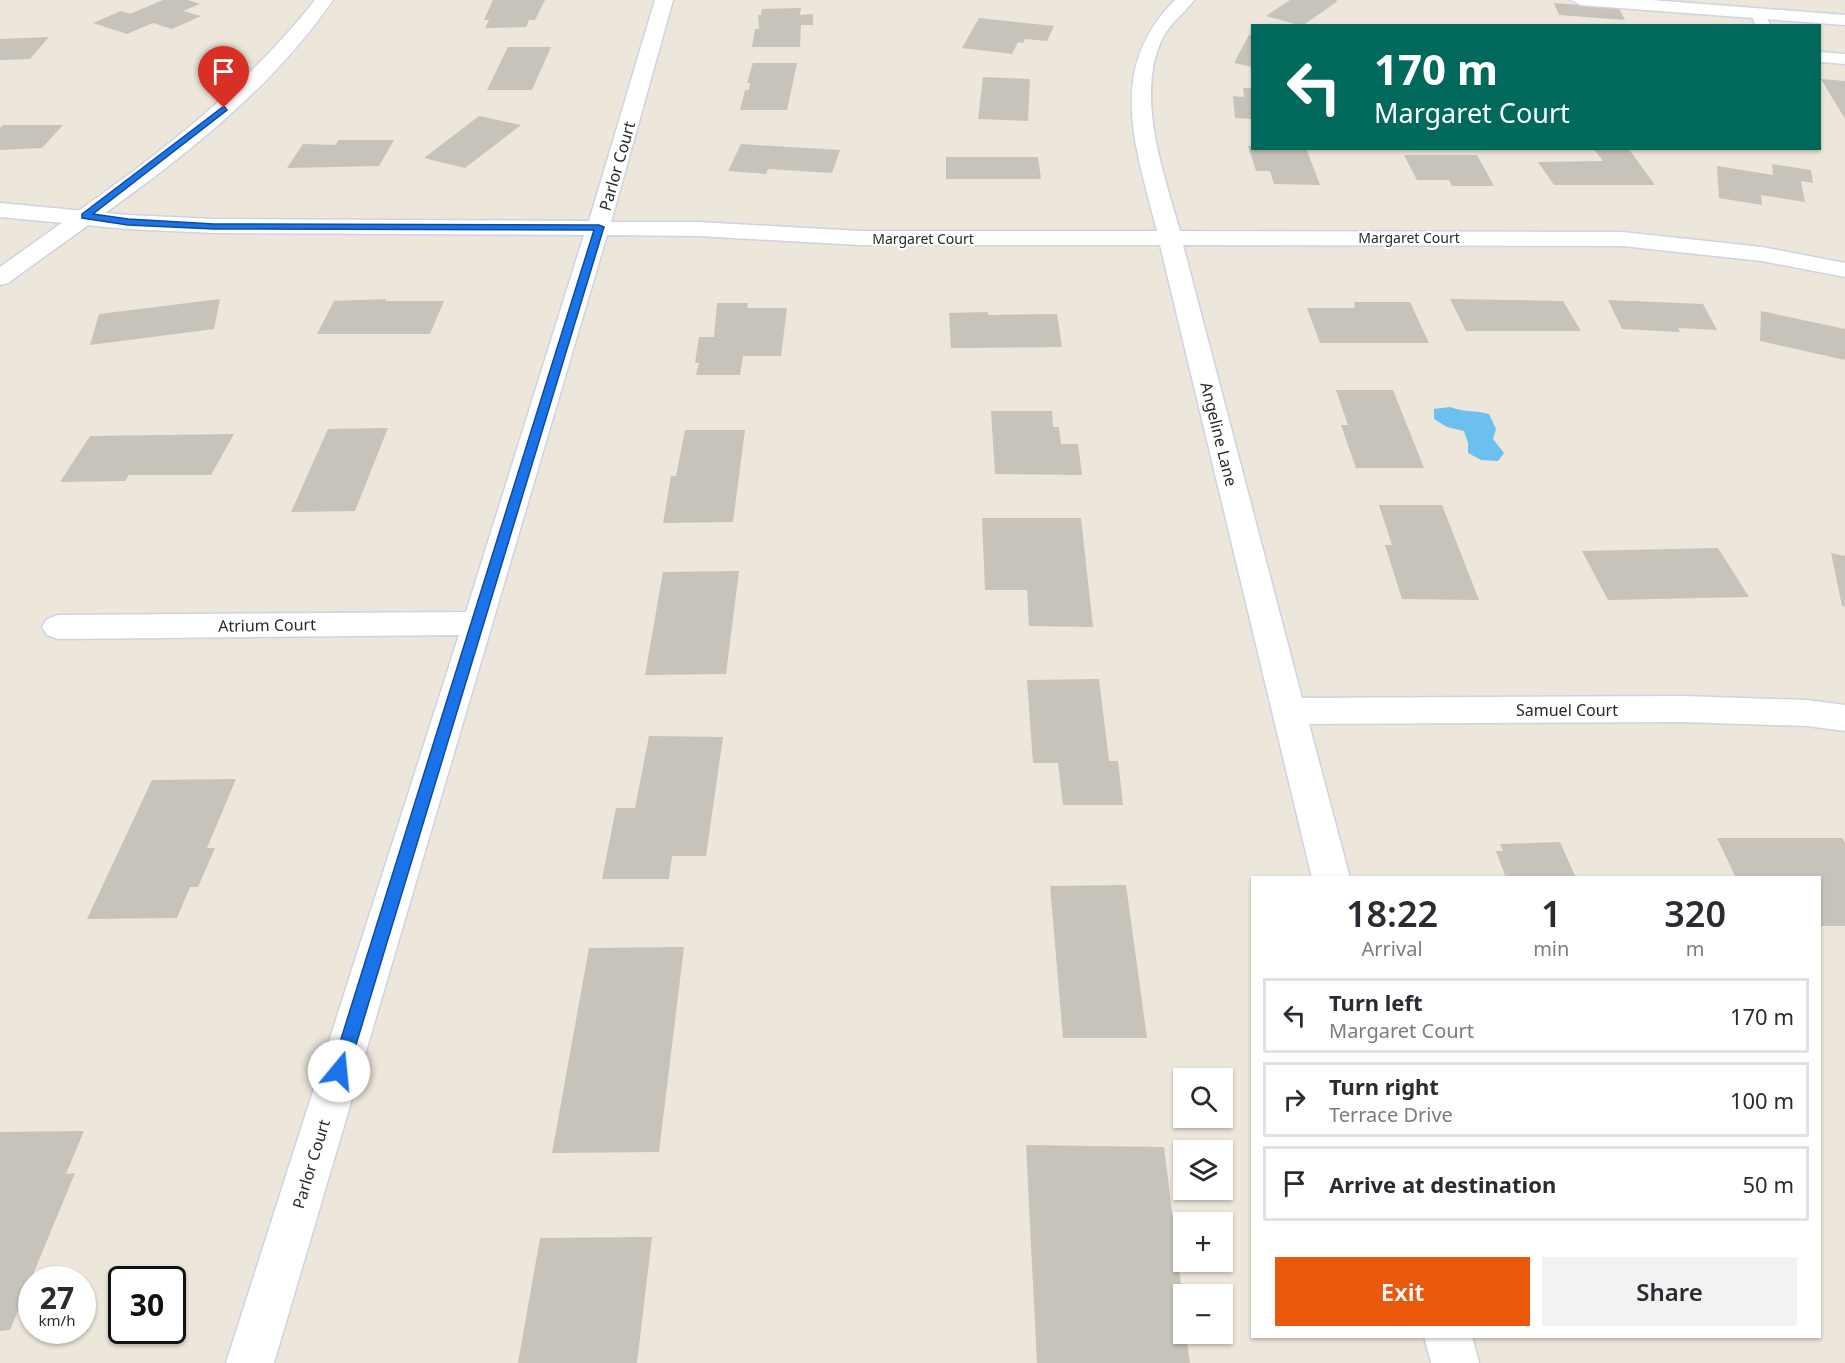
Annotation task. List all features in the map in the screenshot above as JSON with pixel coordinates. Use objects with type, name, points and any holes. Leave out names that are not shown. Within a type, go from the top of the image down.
[{"type":"street","points":[[0,278],[196,132],[252,84],[299,37],[324,0]]},
{"type":"street","name":"Parlor Court","points":[[250,1363],[477,623],[540,427],[664,0]]},
{"type":"street","name":"Angeline Lane","points":[[1185,0],[1166,18],[1149,44],[1140,73],[1140,104],[1170,238],[1330,876]]},
{"type":"street","points":[[1580,0],[1761,20],[1845,20]]},
{"type":"street","name":"Margaret Court","points":[[0,210],[85,216],[128,222],[214,226],[599,227],[698,229],[880,239],[1622,239],[1743,250],[1845,270]]},
{"type":"street","name":"Atrium Court","points":[[58,627],[477,623]]},
{"type":"street","name":"Samuel Court","points":[[1289,711],[1683,709],[1807,713],[1845,718]]},
{"type":"street","points":[[1449,1338],[1455,1363]]},
{"type":"lane","points":[[1821,57],[1845,59]]},
{"type":"water","points":[[1450,407],[1489,414],[1496,429],[1493,439],[1504,453],[1498,461],[1481,460],[1468,453],[1464,431],[1447,427],[1434,419],[1434,409]]},
{"type":"building","points":[[163,0],[188,0],[200,4],[183,11],[201,16],[172,29],[153,23],[127,34],[93,23],[121,11],[130,14]]},
{"type":"building","points":[[493,0],[545,0],[535,20],[529,20],[526,27],[485,28],[489,20],[484,20]]},
{"type":"building","points":[[1290,0],[1338,1],[1305,24],[1295,24],[1266,16]]},
{"type":"building","points":[[1554,3],[1619,8],[1625,20],[1559,15]]},
{"type":"building","points":[[801,8],[800,15],[813,14],[813,25],[801,25],[800,47],[752,47],[755,29],[759,29],[758,15],[761,15],[762,9]]},
{"type":"building","points":[[979,18],[1054,26],[1047,41],[1025,39],[1023,43],[1018,42],[1012,54],[962,48]]},
{"type":"building","points":[[1249,35],[1251,35],[1251,67],[1234,63]]},
{"type":"building","points":[[49,37],[30,59],[0,60],[0,39]]},
{"type":"building","points":[[508,47],[551,47],[532,90],[487,90]]},
{"type":"building","points":[[753,63],[797,63],[787,110],[740,110],[745,90],[749,90],[750,83],[747,83]]},
{"type":"building","points":[[983,77],[1030,79],[1028,121],[978,119]]},
{"type":"building","points":[[1821,79],[1845,81],[1845,119]]},
{"type":"building","points":[[1243,88],[1251,88],[1251,119],[1235,118],[1233,96],[1244,97]]},
{"type":"building","points":[[479,116],[521,125],[465,168],[424,158]]},
{"type":"building","points":[[3,125],[63,125],[42,148],[0,150],[0,128]]},
{"type":"building","points":[[339,140],[394,140],[379,166],[287,168],[303,144],[335,145]]},
{"type":"building","points":[[741,144],[840,150],[832,173],[768,169],[766,174],[728,171]]},
{"type":"building","points":[[1248,146],[1251,146],[1251,150],[1307,150],[1320,185],[1274,184],[1270,171],[1256,171]]},
{"type":"building","points":[[1595,150],[1629,150],[1655,185],[1554,185],[1538,162],[1603,161]]},
{"type":"building","points":[[1404,155],[1477,155],[1494,186],[1452,186],[1449,180],[1417,180]]},
{"type":"building","points":[[946,157],[1038,157],[1041,179],[946,179]]},
{"type":"building","points":[[1772,164],[1811,170],[1813,183],[1801,181],[1805,202],[1761,195],[1762,205],[1719,198],[1717,166],[1773,175]]},
{"type":"building","points":[[220,299],[214,329],[90,345],[99,314]]},
{"type":"building","points":[[386,299],[385,301],[444,301],[430,334],[317,334],[334,301]]},
{"type":"building","points":[[1450,299],[1563,301],[1581,331],[1466,331]]},
{"type":"building","points":[[1608,300],[1703,304],[1717,330],[1678,328],[1680,332],[1622,329]]},
{"type":"building","points":[[1354,302],[1410,302],[1429,343],[1320,343],[1307,308],[1355,308]]},
{"type":"building","points":[[717,303],[748,303],[747,308],[787,308],[781,356],[743,356],[740,375],[696,375],[699,363],[695,363],[699,337],[714,337]]},
{"type":"building","points":[[1761,311],[1845,329],[1845,360],[1760,341]]},
{"type":"building","points":[[988,312],[988,315],[1057,314],[1062,347],[951,348],[949,313]]},
{"type":"building","points":[[1336,390],[1393,390],[1424,468],[1356,468],[1341,425],[1348,425]]},
{"type":"building","points":[[991,411],[1052,411],[1053,427],[1059,427],[1061,444],[1078,444],[1082,475],[995,474]]},
{"type":"building","points":[[388,428],[355,511],[291,512],[328,429]]},
{"type":"building","points":[[685,430],[745,430],[733,522],[663,523],[671,476],[676,476]]},
{"type":"building","points":[[234,434],[211,475],[129,475],[125,481],[60,482],[90,436]]},
{"type":"building","points":[[1379,505],[1442,505],[1479,600],[1402,599],[1385,545],[1392,545]]},
{"type":"building","points":[[982,518],[1081,518],[1093,627],[1029,626],[1027,590],[985,590]]},
{"type":"building","points":[[1718,548],[1749,597],[1608,600],[1582,551]]},
{"type":"building","points":[[1831,553],[1845,556],[1845,607],[1842,606]]},
{"type":"building","points":[[739,571],[726,674],[645,675],[663,572]]},
{"type":"building","points":[[1099,679],[1109,761],[1118,761],[1123,805],[1063,805],[1058,763],[1033,763],[1027,680]]},
{"type":"building","points":[[649,736],[723,737],[706,856],[672,856],[669,879],[602,879],[616,808],[635,808]]},
{"type":"building","points":[[236,779],[207,848],[215,848],[198,887],[190,887],[177,918],[87,919],[152,780]]},
{"type":"building","points":[[1717,838],[1842,838],[1845,843],[1845,926],[1821,926],[1821,876],[1735,876]]},
{"type":"building","points":[[1560,842],[1575,876],[1505,876],[1496,851],[1503,851],[1500,844]]},
{"type":"building","points":[[1126,885],[1147,1038],[1063,1038],[1050,886]]},
{"type":"building","points":[[684,947],[659,1152],[552,1153],[589,948]]},
{"type":"building","points":[[84,1131],[66,1174],[75,1173],[36,1266],[18,1266],[18,1311],[10,1330],[0,1331],[0,1132]]},
{"type":"building","points":[[1026,1145],[1164,1147],[1173,1220],[1173,1272],[1179,1272],[1181,1284],[1173,1284],[1173,1344],[1187,1344],[1190,1363],[1037,1363]]},
{"type":"building","points":[[652,1237],[637,1363],[518,1363],[540,1238]]},
{"type":"route","points":[[224,108],[85,216],[128,222],[214,226],[599,227],[540,427],[339,1071]]}]
